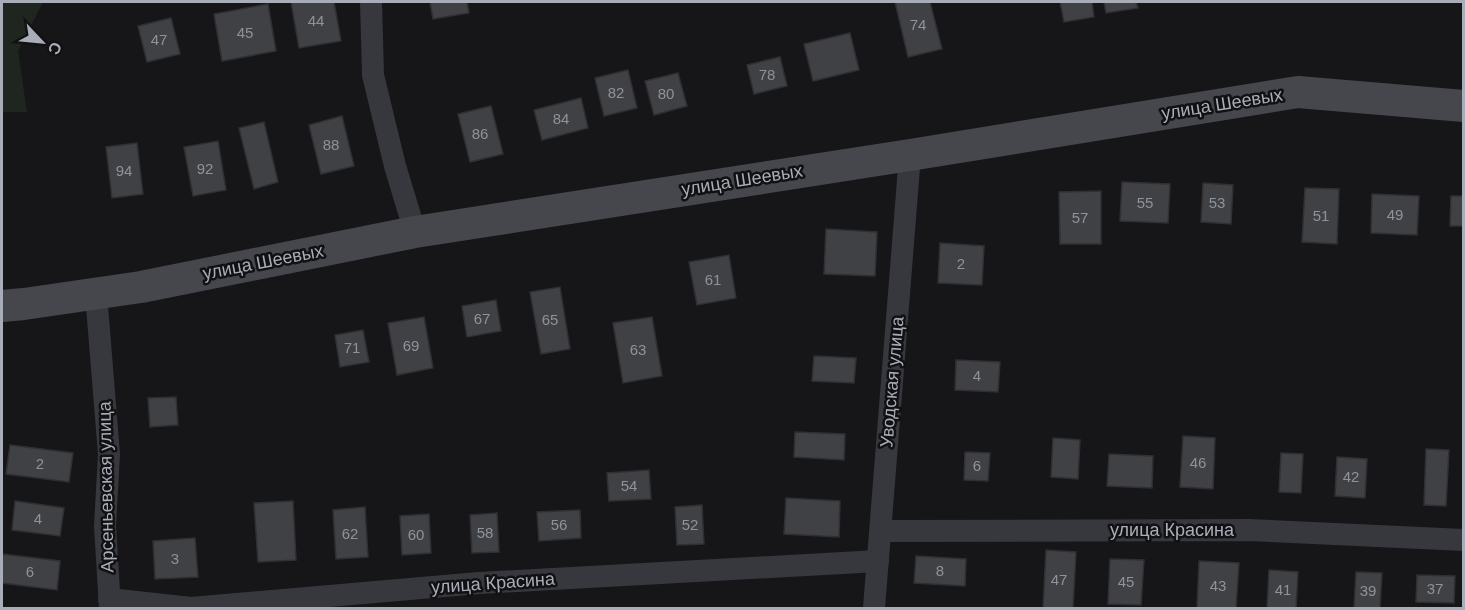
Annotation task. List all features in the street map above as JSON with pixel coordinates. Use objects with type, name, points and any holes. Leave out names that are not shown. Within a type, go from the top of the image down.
[{"type":"main road","name":"улица Шеевых","points":[[13,305],[141,287],[415,232],[1298,92],[1464,106]]},
{"type":"street","points":[[371,2],[373,75],[395,166],[415,232]]},
{"type":"street","name":"Уводская улица","points":[[874,609],[910,155]]},
{"type":"street","name":"Арсеньевская улица","points":[[96,294],[109,454],[105,525],[110,604]]},
{"type":"street","name":"улица Красина","points":[[880,531],[1248,530],[1464,540]]},
{"type":"street","name":"улица Красина","points":[[110,604],[191,608],[479,583],[878,561]]},
{"type":"shaded area","points":[[2,2],[43,2],[18,51],[27,112],[2,112]]},
{"type":"building","points":[[291,2],[334,2],[341,41],[299,48]]},
{"type":"building","points":[[430,2],[467,2],[469,13],[433,19]]},
{"type":"building","points":[[895,2],[930,2],[942,49],[908,57]]},
{"type":"building","points":[[1060,2],[1092,2],[1094,17],[1064,22]]},
{"type":"building","points":[[1104,2],[1136,2],[1138,8],[1106,13]]},
{"type":"building","points":[[268,4],[276,51],[222,61],[214,14]]},
{"type":"building","points":[[171,18],[180,54],[147,62],[138,26]]},
{"type":"building","points":[[850,33],[859,70],[813,81],[804,44]]},
{"type":"building","points":[[780,57],[787,86],[754,94],[747,65]]},
{"type":"building","points":[[628,70],[637,108],[604,116],[595,78]]},
{"type":"building","points":[[678,73],[687,106],[654,115],[645,81]]},
{"type":"building","points":[[581,98],[588,128],[542,140],[534,110]]},
{"type":"building","points":[[491,106],[503,154],[470,162],[458,114]]},
{"type":"building","points":[[342,116],[354,166],[321,174],[309,125]]},
{"type":"building","points":[[264,122],[278,182],[254,189],[239,128]]},
{"type":"building","points":[[218,141],[226,190],[193,196],[184,147]]},
{"type":"building","points":[[137,143],[143,194],[112,198],[106,147]]},
{"type":"building","points":[[1122,182],[1170,184],[1168,223],[1120,221]]},
{"type":"building","points":[[1203,183],[1233,185],[1231,224],[1201,222]]},
{"type":"building","points":[[1305,188],[1339,189],[1337,244],[1302,242]]},
{"type":"building","points":[[1101,191],[1101,244],[1060,244],[1059,192]]},
{"type":"building","points":[[1372,194],[1419,196],[1417,235],[1371,233]]},
{"type":"building","points":[[1451,196],[1464,196],[1464,226],[1450,226]]},
{"type":"building","points":[[826,229],[877,232],[875,276],[824,274]]},
{"type":"building","points":[[940,243],[984,246],[982,285],[938,283]]},
{"type":"building","points":[[729,255],[736,298],[697,305],[689,262]]},
{"type":"building","points":[[560,287],[570,349],[541,354],[530,292]]},
{"type":"building","points":[[496,300],[501,331],[467,337],[462,306]]},
{"type":"building","points":[[424,317],[433,368],[397,375],[388,323]]},
{"type":"building","points":[[652,317],[662,376],[623,383],[613,323]]},
{"type":"building","points":[[363,330],[369,362],[340,367],[335,335]]},
{"type":"building","points":[[814,356],[856,358],[854,383],[812,381]]},
{"type":"building","points":[[956,360],[1000,362],[998,392],[955,390]]},
{"type":"building","points":[[176,397],[178,425],[150,427],[148,398]]},
{"type":"building","points":[[795,432],[845,434],[844,460],[794,457]]},
{"type":"building","points":[[1183,436],[1215,438],[1213,489],[1180,487]]},
{"type":"building","points":[[1053,438],[1080,440],[1078,479],[1051,477]]},
{"type":"building","points":[[10,445],[73,453],[69,482],[6,474]]},
{"type":"building","points":[[1426,449],[1449,450],[1446,506],[1424,505]]},
{"type":"building","points":[[965,452],[990,453],[988,481],[964,480]]},
{"type":"building","points":[[1281,453],[1303,454],[1301,493],[1279,492]]},
{"type":"building","points":[[1109,454],[1153,456],[1152,488],[1107,486]]},
{"type":"building","points":[[1337,457],[1367,459],[1365,498],[1335,496]]},
{"type":"building","points":[[649,470],[651,499],[609,501],[607,473]]},
{"type":"building","points":[[786,498],[840,501],[839,537],[784,534]]},
{"type":"building","points":[[15,501],[64,508],[60,536],[12,530]]},
{"type":"building","points":[[293,501],[296,560],[258,562],[254,503]]},
{"type":"building","points":[[702,505],[704,544],[677,545],[675,507]]},
{"type":"building","points":[[365,507],[368,557],[336,559],[333,510]]},
{"type":"building","points":[[580,510],[581,538],[539,541],[537,512]]},
{"type":"building","points":[[497,513],[499,552],[472,553],[470,515]]},
{"type":"building","points":[[429,514],[431,553],[402,555],[400,516]]},
{"type":"building","points":[[195,538],[198,577],[155,579],[153,541]]},
{"type":"building","points":[[1046,550],[1076,552],[1073,608],[1043,608]]},
{"type":"building","points":[[2,554],[60,561],[57,590],[2,583]]},
{"type":"building","points":[[916,556],[966,559],[965,586],[914,583]]},
{"type":"building","points":[[1110,559],[1144,560],[1141,605],[1108,604]]},
{"type":"building","points":[[1199,561],[1239,563],[1236,608],[1197,608]]},
{"type":"building","points":[[1269,570],[1298,572],[1296,608],[1267,608]]},
{"type":"building","points":[[1356,572],[1382,573],[1380,608],[1354,608]]},
{"type":"building","points":[[1417,575],[1455,576],[1454,603],[1416,602]]}]
